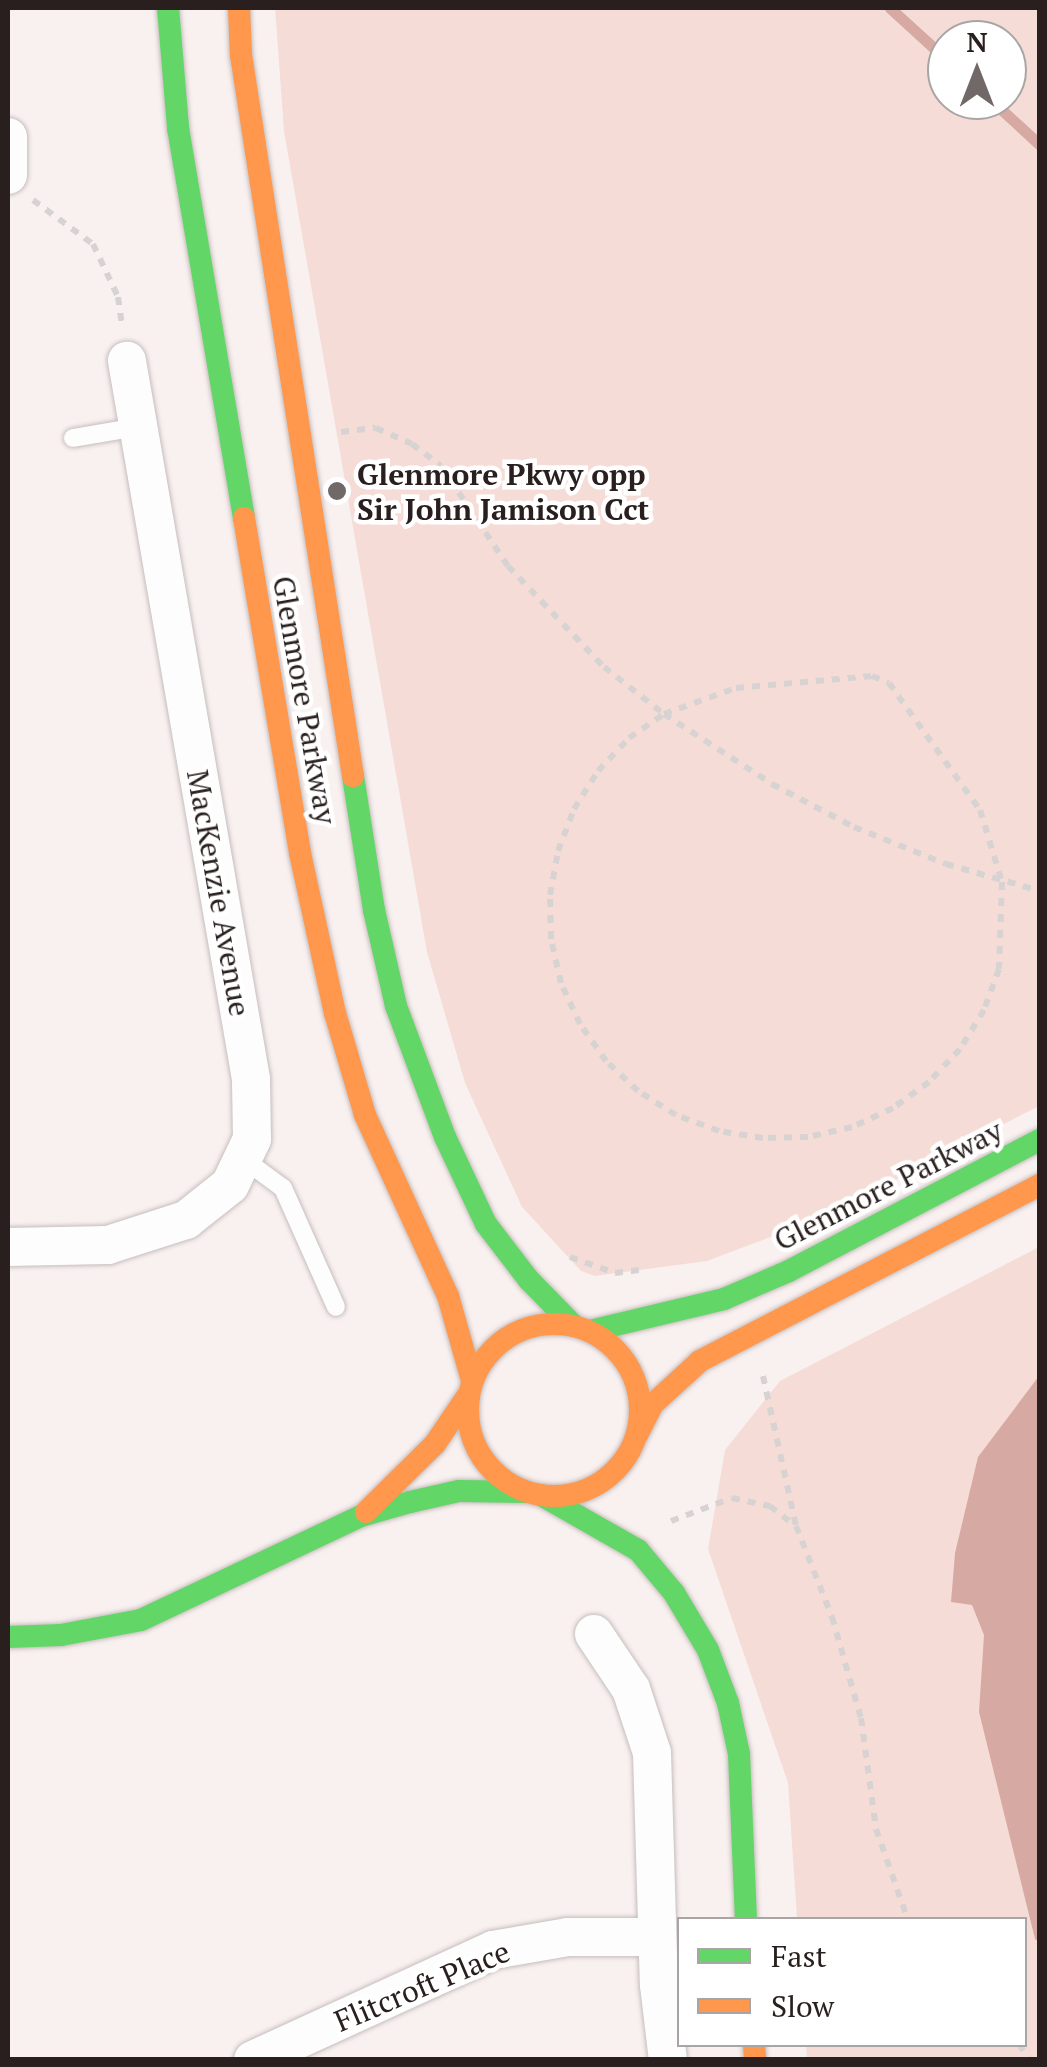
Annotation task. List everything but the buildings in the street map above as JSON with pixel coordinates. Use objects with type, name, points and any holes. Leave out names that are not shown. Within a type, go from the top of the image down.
[{"type":"main road","name":"Glenmore Parkway","points":[[168,8],[171,78],[187,184],[300,853],[335,1013],[366,1116],[448,1296],[470,1388]]},
{"type":"main road","name":"Glenmore Parkway","points":[[239,8],[241,56],[374,910],[396,1006],[445,1136],[486,1224],[529,1280],[582,1329],[724,1299],[1040,1140]]},
{"type":"main road","points":[[8,1637],[61,1636],[141,1620],[362,1516],[459,1491],[568,1496],[594,1486],[616,1471],[652,1405],[673,1384],[744,1336],[1040,1184]]},
{"type":"main road","points":[[362,1516],[436,1444],[484,1358],[513,1335],[549,1324],[582,1329],[627,1363],[639,1398],[634,1486]]},
{"type":"main road","points":[[470,1388],[474,1444],[486,1465],[534,1494],[593,1522],[655,1566]]},
{"type":"main road","points":[[640,1525],[655,1566],[693,1622],[728,1703],[741,1773],[746,1917]]},
{"type":"street","points":[[8,138],[16,186]]},
{"type":"street","name":"MacKenzie Avenue","points":[[8,1247],[108,1245],[186,1220],[230,1185],[244,1160],[254,1120],[127,361]]},
{"type":"street","points":[[594,1634],[619,1666],[647,1731],[656,1782],[657,1936],[668,2060]]},
{"type":"street","name":"Flitcroft Place","points":[[254,2060],[494,1950],[568,1937],[657,1936]]},
{"type":"lane","points":[[73,438],[138,427]]},
{"type":"lane","points":[[244,1160],[283,1188],[336,1307]]},
{"type":"path","points":[[16,186],[61,216],[99,254],[118,297],[127,361]]},
{"type":"path","points":[[300,436],[376,428],[426,455],[440,466],[508,566],[604,667],[664,714],[772,784],[854,827],[1002,882],[1040,892]]},
{"type":"path","points":[[881,678],[904,701],[980,810],[1002,882],[999,969],[984,1010],[960,1049],[929,1082],[893,1108],[852,1127],[793,1137],[763,1138],[718,1131],[676,1116],[638,1091],[606,1060],[580,1024],[561,983],[551,939],[553,880],[574,809],[608,760],[664,714],[736,688],[881,678]]},
{"type":"path","points":[[566,1256],[615,1273],[651,1269]]},
{"type":"path","points":[[744,1336],[760,1366],[796,1526],[832,1617],[861,1718],[876,1829],[907,1917]]},
{"type":"path","points":[[640,1525],[732,1498],[770,1506],[796,1526]]},
{"type":"shaded area","points":[[275,8],[1039,8],[1039,1106],[824,1217],[707,1261],[595,1276],[581,1271],[522,1207],[465,1083],[427,952],[284,131]]},
{"type":"shaded area","points":[[1039,1247],[1039,2059],[807,2059],[806,2047],[1027,2047],[1027,1917],[797,1917],[788,1783],[708,1549],[725,1450],[780,1381]]},
{"type":"shaded area","points":[[1039,1376],[1039,1942],[1035,1939],[979,1712],[984,1635],[972,1605],[951,1602],[955,1553],[978,1457]]},
{"type":"waterway","points":[[890,8],[927,42]]},
{"type":"waterway","points":[[1013,120],[1040,145]]},
{"type":"traffic: fast","points":[[168,8],[178,128],[244,518]]},
{"type":"traffic: fast","points":[[353,776],[374,910],[396,1006],[445,1137],[486,1224],[529,1280],[574,1326]]},
{"type":"traffic: fast","points":[[590,1331],[724,1299],[789,1271],[1040,1140]]},
{"type":"traffic: fast","points":[[8,1637],[61,1635],[141,1620],[361,1516],[410,1502],[459,1491],[527,1492]]},
{"type":"traffic: fast","points":[[541,1495],[638,1550],[674,1593],[708,1650],[728,1703],[739,1754],[746,1917]]},
{"type":"traffic: slow","points":[[239,8],[241,55],[353,776]]},
{"type":"traffic: slow","points":[[244,518],[300,853],[335,1013],[365,1115],[448,1296],[472,1380]]},
{"type":"traffic: slow","points":[[637,1435],[652,1405],[700,1361],[1040,1185]]},
{"type":"traffic: slow","points":[[554,1324],[587,1331],[615,1349],[633,1377],[640,1410],[633,1443],[615,1471],[587,1489],[554,1496],[521,1489],[493,1471],[475,1443],[468,1410],[475,1377],[493,1349],[521,1331],[554,1324]]},
{"type":"traffic: slow","points":[[366,1512],[435,1444],[468,1395]]},
{"type":"traffic: slow","points":[[754,2047],[755,2060]]},
{"type":"place","name":"Glenmore Pkwy opp Sir John Jamison Cct","points":[[337,491]]}]
